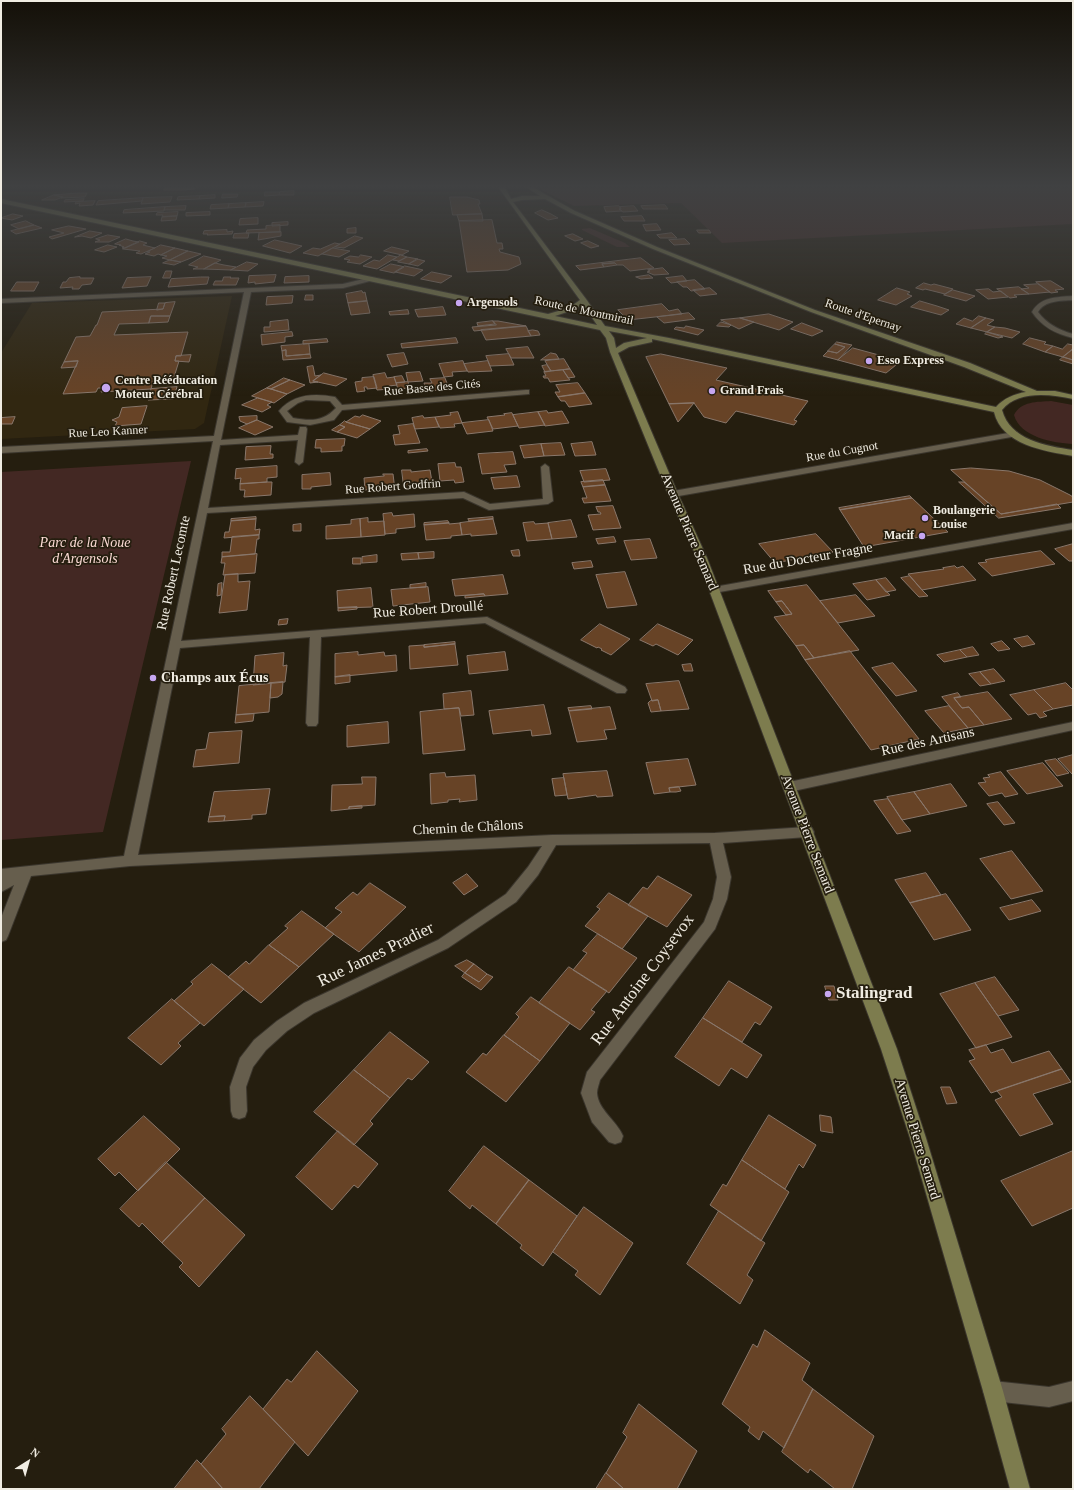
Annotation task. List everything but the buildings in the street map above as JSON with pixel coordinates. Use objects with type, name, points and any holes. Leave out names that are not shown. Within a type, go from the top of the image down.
[{"type":"main road","name":"Route de Montmirail","points":[[271,258],[998,410]]},
{"type":"main road","name":"Avenue Pierre Semard","points":[[554,258],[610,338],[614,352],[673,494],[702,558],[807,832],[889,1049],[918,1138],[993,1391],[1020,1489]]},
{"type":"main road","name":"Route d'Epernay","points":[[677,258],[813,311],[967,365],[1016,387],[1035,393]]},
{"type":"main road","points":[[548,316],[571,309],[584,300]]},
{"type":"main road","points":[[614,352],[636,342],[660,338]]},
{"type":"main road","points":[[1073,397],[1050,393],[1035,393],[1014,397],[1005,401],[998,410],[998,417],[1004,426],[1014,434],[1032,443],[1054,450],[1073,453]]},
{"type":"street","points":[[1,300],[343,286],[372,279]]},
{"type":"street","name":"Rue Robert Lecomte","points":[[130,861],[248,291]]},
{"type":"street","points":[[1070,335],[1049,326],[1040,319],[1035,312],[1037,307],[1042,304],[1073,298]]},
{"type":"street","name":"Rue Basse des Cités","points":[[340,408],[526,392]]},
{"type":"street","points":[[313,396],[332,399],[340,408],[331,418],[305,423],[290,420],[283,411],[293,401],[313,396]]},
{"type":"street","points":[[299,462],[305,423]]},
{"type":"street","name":"Rue du Cugnot","points":[[673,494],[1014,434]]},
{"type":"street","points":[[216,441],[302,437]]},
{"type":"street","name":"Rue Leo Kanner","points":[[1,450],[216,441]]},
{"type":"street","name":"Rue Robert Godfrin","points":[[202,511],[464,495],[489,507],[548,501],[545,466]]},
{"type":"street","name":"Rue du Docteur Fragne","points":[[714,590],[1073,526]]},
{"type":"street","name":"Rue Robert Droullé","points":[[174,645],[487,620],[621,690]]},
{"type":"street","points":[[312,723],[316,633]]},
{"type":"street","name":"Rue des Artisans","points":[[789,787],[1073,726]]},
{"type":"street","name":"Chemin de Châlons","points":[[1,874],[130,861],[552,840],[715,838],[807,832]]},
{"type":"street","name":"Rue Antoine Coysevox","points":[[615,1136],[598,1116],[589,1093],[593,1077],[710,925],[720,899],[724,877],[715,838]]},
{"type":"street","name":"Rue James Pradier","points":[[239,1111],[238,1087],[246,1063],[260,1045],[282,1026],[309,1008],[443,944],[511,898],[533,872],[552,840]]},
{"type":"street","points":[[1,886],[26,872]]},
{"type":"street","points":[[1,936],[26,872]]},
{"type":"street","points":[[993,1391],[1049,1397],[1073,1391]]},
{"type":"shaded area","name":"Centre Rééducation Moteur Cérébral","points":[[232,296],[204,423],[195,429],[1,439],[1,353],[32,303]]},
{"type":"green space","points":[[1051,401],[1073,405],[1073,444],[1047,440],[1030,434],[1017,423],[1014,415],[1021,407],[1030,403]]},
{"type":"green space","name":"Parc de la Noue d'Argensols","points":[[191,461],[103,832],[1,840],[1,472]]},
{"type":"place","name":"Argensols","points":[[459,303]]},
{"type":"place","name":"Esso Express","points":[[869,361]]},
{"type":"place","name":"Centre Rééducation Moteur Cérébral","points":[[106,388]]},
{"type":"place","name":"Grand Frais","points":[[712,391]]},
{"type":"place","name":"Boulangerie Louise","points":[[925,518]]},
{"type":"place","name":"Macif","points":[[922,536]]},
{"type":"place","name":"Champs aux Écus","points":[[153,678]]},
{"type":"place","name":"Stalingrad","points":[[828,994]]}]
